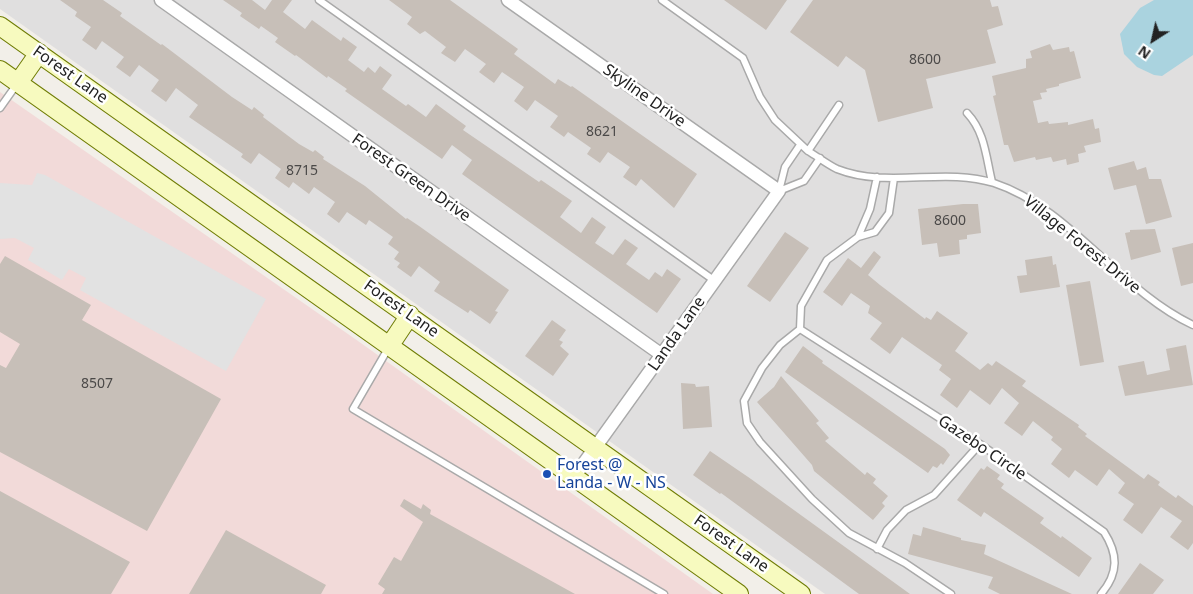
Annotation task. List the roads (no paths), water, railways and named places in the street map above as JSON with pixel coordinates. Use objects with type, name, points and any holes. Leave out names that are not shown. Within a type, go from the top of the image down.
[{"type":"main road","name":"Forest Lane","points":[[0,26],[801,594]]},
{"type":"main road","points":[[18,82],[39,53]]},
{"type":"main road","points":[[0,70],[739,594]]},
{"type":"main road","points":[[390,345],[410,316]]},
{"type":"street","name":"Forest Green Drive","points":[[161,0],[662,355]]},
{"type":"street","name":"Skyline Drive","points":[[508,0],[779,191]]},
{"type":"street","name":"Landa Lane","points":[[574,476],[779,191]]},
{"type":"lane","points":[[319,0],[714,281]]},
{"type":"lane","name":"Village Forest Drive","points":[[662,0],[743,58],[760,97],[775,120],[808,151],[846,172],[894,178],[957,177],[992,182],[1015,191],[1041,207],[1152,301],[1193,326]]},
{"type":"lane","points":[[0,108],[18,82]]},
{"type":"lane","points":[[808,151],[839,105]]},
{"type":"lane","points":[[967,113],[976,122],[982,135],[992,182]]},
{"type":"lane","points":[[779,191],[785,168],[800,145]]},
{"type":"lane","points":[[779,191],[804,181],[820,158]]},
{"type":"lane","points":[[858,237],[870,209],[877,177]]},
{"type":"lane","points":[[894,178],[889,213],[875,232],[858,237],[827,260],[801,306],[800,329],[780,344],[762,368],[744,401],[747,423],[760,442],[812,499],[849,533],[905,563],[951,594]]},
{"type":"lane","name":"Gazebo Circle","points":[[800,329],[980,444],[1104,532],[1114,547],[1115,571],[1101,594]]},
{"type":"lane","points":[[390,345],[353,409],[664,594]]},
{"type":"lane","points":[[877,549],[887,530],[906,510],[934,495],[980,444]]},
{"type":"water","points":[[1154,0],[1193,0],[1193,55],[1162,76],[1154,75],[1137,67],[1124,54],[1120,34],[1140,8]]},
{"type":"place","name":"Forest @ Landa - W - NS","points":[[547,474]]}]
